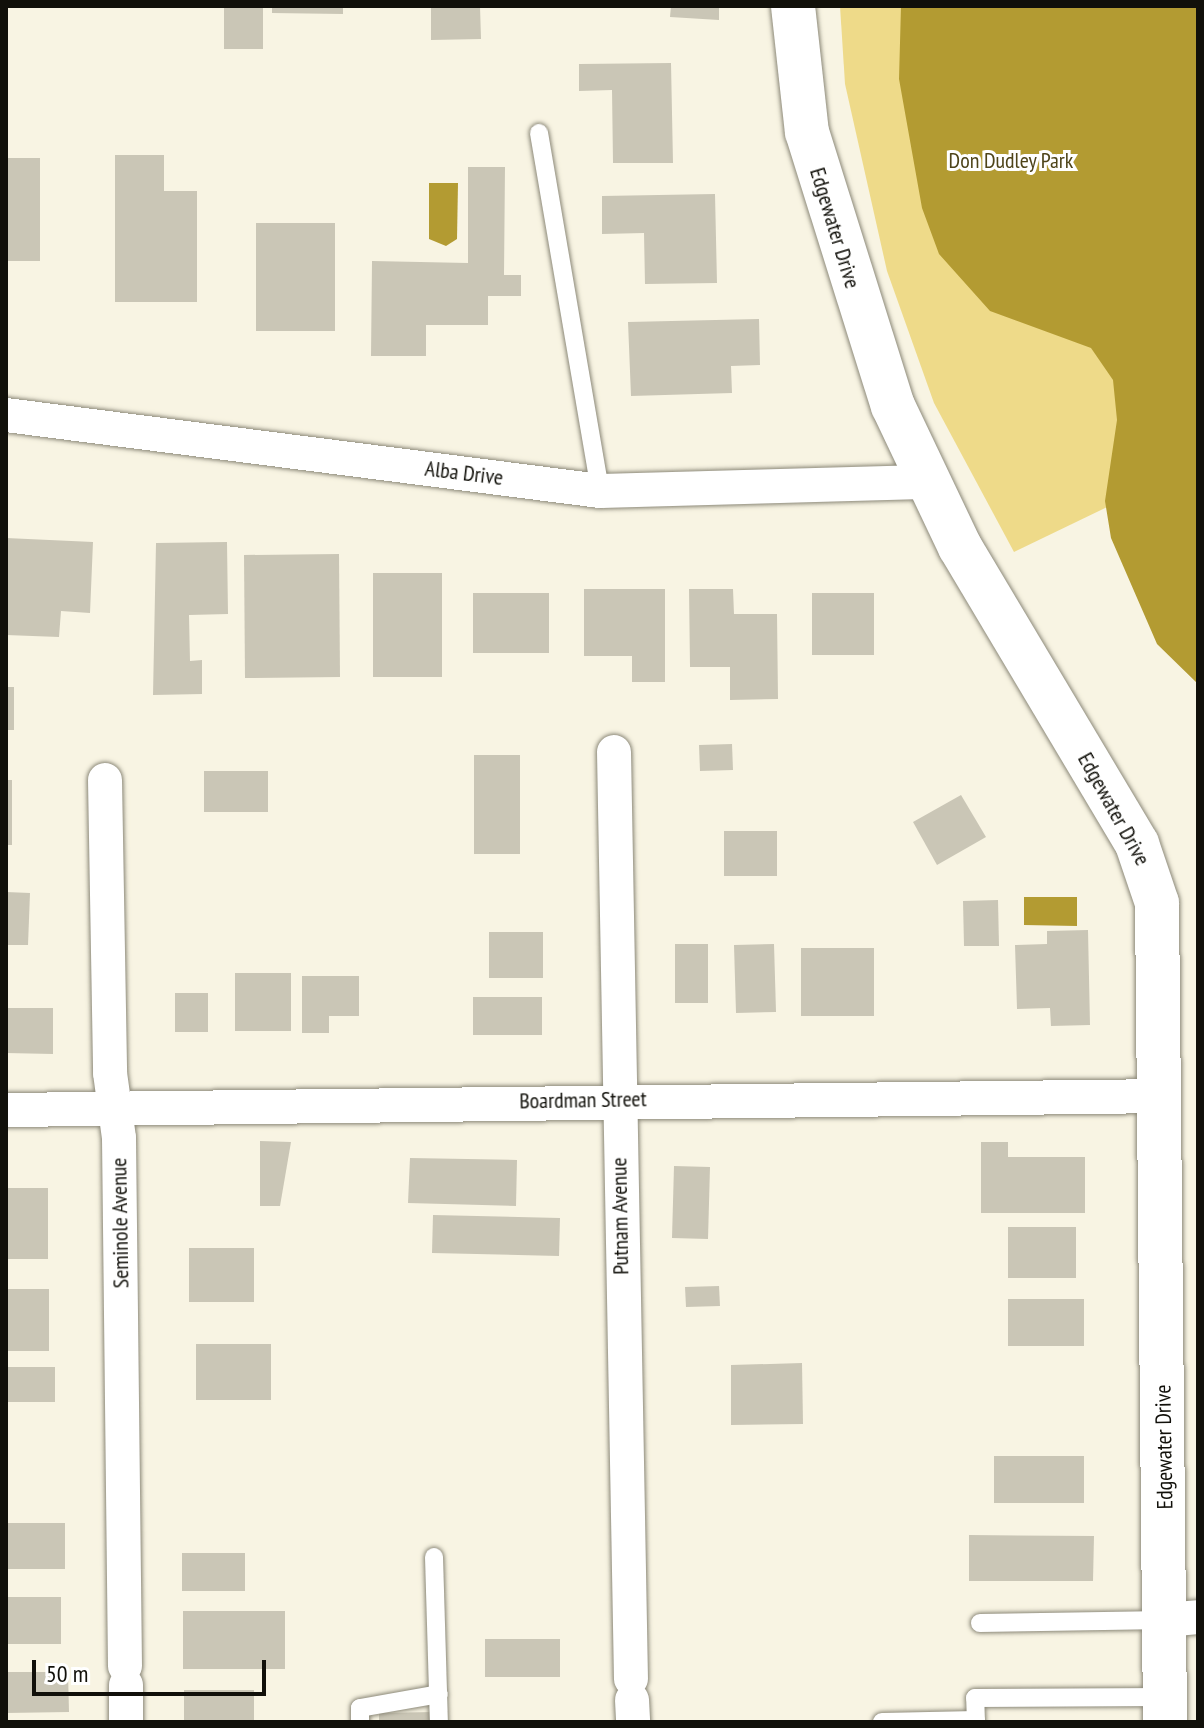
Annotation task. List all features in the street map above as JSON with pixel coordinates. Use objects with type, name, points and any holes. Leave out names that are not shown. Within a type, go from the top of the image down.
[{"type":"street","name":"Edgewater Drive","points":[[793,6],[800,97],[817,175],[924,482],[1148,868],[1160,934],[1161,1096],[1182,1618],[1165,1709]]},
{"type":"street","name":"Alba Drive","points":[[6,415],[600,491],[924,482]]},
{"type":"street","name":"Putnam Avenue","points":[[614,752],[617,1099],[632,1700]]},
{"type":"street","name":"Seminole Avenue","points":[[105,780],[115,1110],[126,1722]]},
{"type":"street","name":"Boardman Street","points":[[6,1110],[617,1099],[1161,1096]]},
{"type":"lane","points":[[539,133],[600,491]]},
{"type":"lane","points":[[434,1557],[439,1722]]},
{"type":"lane","points":[[980,1623],[1182,1618]]},
{"type":"lane","points":[[360,1722],[360,1708],[439,1694]]},
{"type":"lane","points":[[882,1722],[976,1721],[975,1698],[1165,1709]]},
{"type":"green space","name":"Don Dudley Park","points":[[840,6],[1198,6],[1159,482],[1014,552],[934,403],[887,271],[845,84]]},
{"type":"shaded area","name":"Don Dudley Park","points":[[901,6],[1198,6],[1198,684],[1157,644],[1111,538],[1105,501],[1117,420],[1113,380],[1091,348],[990,311],[939,254],[922,208],[899,79]]},
{"type":"shaded area","points":[[429,183],[458,183],[457,239],[446,246],[429,239]]},
{"type":"shaded area","points":[[1024,897],[1077,897],[1077,926],[1024,925]]},
{"type":"building","points":[[224,6],[263,6],[263,49],[224,49]]},
{"type":"building","points":[[272,6],[343,6],[343,14],[272,13]]},
{"type":"building","points":[[431,6],[480,6],[481,39],[431,40]]},
{"type":"building","points":[[671,6],[719,6],[719,20],[670,17]]},
{"type":"building","points":[[671,63],[673,163],[613,163],[612,90],[579,91],[579,64]]},
{"type":"building","points":[[115,155],[164,155],[164,191],[197,191],[197,302],[115,302]]},
{"type":"building","points":[[6,158],[40,158],[40,261],[6,261]]},
{"type":"building","points":[[468,167],[505,167],[504,275],[521,275],[521,296],[488,296],[488,325],[426,325],[426,356],[371,356],[372,261],[468,263]]},
{"type":"building","points":[[715,194],[717,283],[645,284],[644,233],[602,234],[602,196]]},
{"type":"building","points":[[256,223],[335,223],[335,331],[256,331]]},
{"type":"building","points":[[759,319],[760,365],[731,366],[732,393],[631,396],[628,322]]},
{"type":"building","points":[[6,538],[93,542],[90,613],[61,611],[59,637],[6,635]]},
{"type":"building","points":[[227,542],[228,614],[189,615],[190,661],[202,660],[202,694],[153,695],[156,543]]},
{"type":"building","points":[[339,554],[340,677],[245,678],[244,555]]},
{"type":"building","points":[[373,573],[442,573],[442,677],[373,677]]},
{"type":"building","points":[[584,589],[665,589],[665,682],[632,682],[632,656],[584,656]]},
{"type":"building","points":[[689,589],[733,589],[734,614],[777,614],[778,699],[730,700],[730,667],[690,667]]},
{"type":"building","points":[[473,593],[549,593],[549,653],[473,653]]},
{"type":"building","points":[[812,593],[874,593],[874,655],[812,655]]},
{"type":"building","points":[[6,687],[14,687],[14,730],[6,730]]},
{"type":"building","points":[[732,744],[733,770],[700,771],[699,745]]},
{"type":"building","points":[[474,755],[520,755],[520,854],[474,854]]},
{"type":"building","points":[[204,771],[268,771],[268,812],[204,812]]},
{"type":"building","points":[[6,780],[12,780],[12,845],[6,845]]},
{"type":"building","points":[[961,795],[986,837],[937,865],[913,822]]},
{"type":"building","points":[[724,831],[777,831],[777,876],[724,876]]},
{"type":"building","points":[[6,892],[30,893],[28,945],[6,945]]},
{"type":"building","points":[[998,900],[999,946],[964,946],[963,901]]},
{"type":"building","points":[[1088,930],[1090,1025],[1051,1026],[1050,1008],[1017,1009],[1015,945],[1047,944],[1047,931]]},
{"type":"building","points":[[489,932],[543,932],[543,978],[489,978]]},
{"type":"building","points":[[675,944],[708,944],[708,1003],[675,1003]]},
{"type":"building","points":[[774,944],[776,1012],[736,1013],[734,945]]},
{"type":"building","points":[[801,948],[874,948],[874,1016],[801,1016]]},
{"type":"building","points":[[235,973],[291,973],[291,1031],[235,1031]]},
{"type":"building","points":[[302,976],[359,976],[359,1016],[329,1016],[329,1033],[302,1033]]},
{"type":"building","points":[[175,993],[208,993],[208,1032],[175,1032]]},
{"type":"building","points":[[473,997],[542,997],[542,1035],[473,1035]]},
{"type":"building","points":[[6,1008],[53,1008],[53,1054],[6,1053]]},
{"type":"building","points":[[260,1141],[291,1142],[280,1206],[260,1206]]},
{"type":"building","points":[[981,1142],[1008,1142],[1008,1157],[1085,1157],[1085,1213],[981,1213]]},
{"type":"building","points":[[410,1158],[517,1160],[516,1206],[408,1203]]},
{"type":"building","points":[[674,1166],[710,1167],[708,1239],[672,1238]]},
{"type":"building","points":[[6,1188],[48,1188],[48,1259],[6,1259]]},
{"type":"building","points":[[433,1215],[560,1218],[559,1256],[432,1253]]},
{"type":"building","points":[[1008,1227],[1076,1227],[1076,1278],[1008,1278]]},
{"type":"building","points":[[189,1248],[254,1248],[254,1302],[189,1302]]},
{"type":"building","points":[[719,1286],[720,1306],[686,1307],[685,1287]]},
{"type":"building","points":[[6,1289],[49,1289],[49,1351],[6,1351]]},
{"type":"building","points":[[1008,1299],[1084,1299],[1084,1346],[1008,1346]]},
{"type":"building","points":[[196,1344],[271,1344],[271,1400],[196,1400]]},
{"type":"building","points":[[802,1363],[803,1424],[731,1425],[731,1365]]},
{"type":"building","points":[[6,1367],[55,1367],[55,1402],[6,1402]]},
{"type":"building","points":[[994,1456],[1084,1456],[1084,1503],[994,1503]]},
{"type":"building","points":[[6,1523],[65,1523],[65,1569],[6,1569]]},
{"type":"building","points":[[969,1535],[1094,1536],[1093,1581],[969,1581]]},
{"type":"building","points":[[182,1553],[245,1553],[245,1591],[182,1591]]},
{"type":"building","points":[[6,1597],[61,1597],[61,1644],[6,1644]]},
{"type":"building","points":[[183,1611],[285,1611],[285,1669],[183,1669]]},
{"type":"building","points":[[485,1639],[560,1639],[560,1677],[485,1677]]},
{"type":"building","points":[[6,1672],[68,1672],[69,1712],[6,1713]]},
{"type":"building","points":[[184,1690],[254,1690],[254,1722],[184,1722]]},
{"type":"building","points":[[433,1712],[433,1722],[379,1722],[379,1713]]}]
